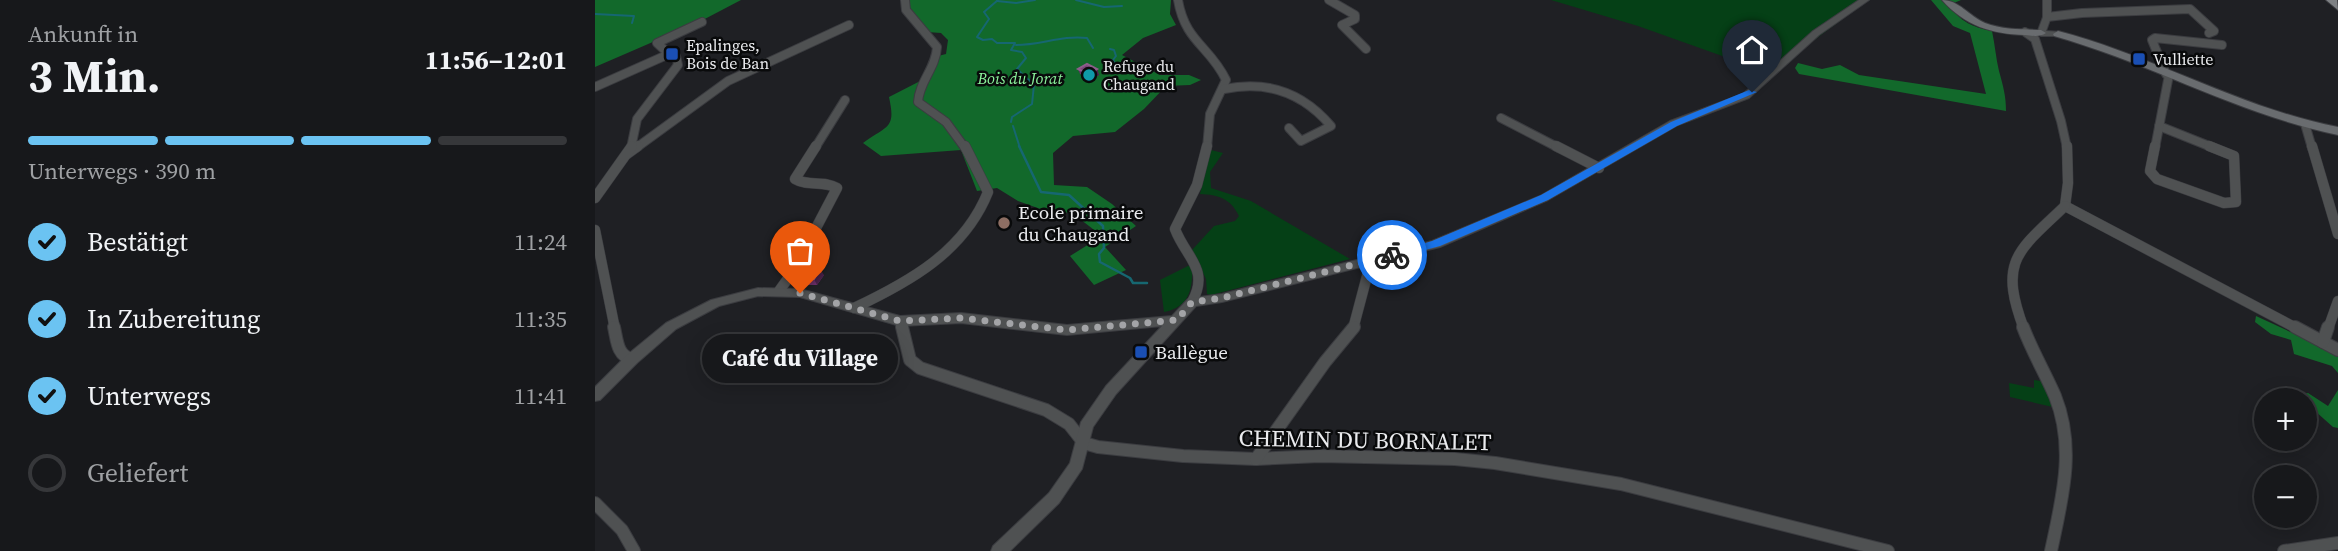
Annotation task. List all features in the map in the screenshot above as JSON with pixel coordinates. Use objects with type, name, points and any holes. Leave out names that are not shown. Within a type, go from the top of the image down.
[{"type":"main road","points":[[1947,0],[1980,26],[2038,36]]},
{"type":"main road","points":[[2331,0],[2338,7]]},
{"type":"main road","points":[[2058,34],[2093,44],[2305,124],[2335,131]]},
{"type":"street","points":[[854,308],[929,271],[961,235],[985,201],[988,192],[961,139],[946,122],[918,102],[918,94],[934,68],[937,47],[906,10],[905,0]]},
{"type":"street","points":[[999,551],[1054,498],[1077,465],[1086,426],[1111,390],[1177,320],[1200,287],[1199,271],[1177,237],[1175,229],[1197,186],[1208,143],[1210,114],[1226,80],[1224,72],[1193,42],[1179,12],[1178,0]]},
{"type":"street","points":[[1329,0],[1355,15],[1355,19],[1342,25],[1343,29],[1366,49]]},
{"type":"street","points":[[1192,302],[1212,300],[1436,244],[1544,198],[1674,124],[1752,92],[1817,33],[1865,0]]},
{"type":"street","points":[[2047,0],[2047,17],[2038,36],[2069,149],[2071,179],[2065,206],[2019,253],[2012,268],[2014,303],[2022,326],[2050,380],[2062,415],[2066,484],[2052,551]]},
{"type":"street","points":[[2047,17],[2081,10],[2145,13],[2163,9],[2190,9],[2214,31],[2209,33]]},
{"type":"street","points":[[595,198],[635,141],[637,119],[678,65],[677,58],[657,44],[658,41],[702,22]]},
{"type":"street","points":[[627,154],[728,81],[849,25]]},
{"type":"street","points":[[2038,36],[2058,34]]},
{"type":"street","points":[[2159,126],[2234,156],[2236,202],[2224,203],[2150,172],[2168,74],[2152,40],[2155,38],[2222,45]]},
{"type":"street","points":[[595,87],[669,54]]},
{"type":"street","points":[[1224,89],[1249,85],[1296,96],[1309,103],[1331,126],[1301,141],[1289,128]]},
{"type":"street","points":[[779,291],[795,270],[837,188],[831,183],[802,184],[795,179],[845,100]]},
{"type":"street","points":[[1501,118],[1599,168]]},
{"type":"street","points":[[2305,124],[2338,234]]},
{"type":"street","points":[[2065,206],[2338,350]]},
{"type":"street","points":[[595,230],[619,350],[626,358],[632,359]]},
{"type":"street","points":[[1256,458],[1325,362],[1353,329],[1371,261]]},
{"type":"street","points":[[595,396],[664,331],[698,311],[735,297],[779,291],[800,293],[900,321],[961,318],[1067,330],[1177,320]]},
{"type":"street","points":[[2323,342],[2338,302]]},
{"type":"street","points":[[900,321],[910,360],[920,368],[1047,410],[1069,424],[1084,443]]},
{"type":"street","name":"CHEMIN DU BORNALET","points":[[1084,443],[1131,452],[1256,458],[1320,456],[1455,459],[1495,463],[1644,489],[1888,551]]},
{"type":"street","points":[[595,503],[622,530],[634,551]]},
{"type":"street","points":[[2284,551],[2338,543]]},
{"type":"green space","points":[[595,0],[741,0],[699,22],[595,67]]},
{"type":"green space","name":"Bois du Jorat","points":[[909,0],[1171,0],[1170,14],[1176,25],[1143,38],[1122,55],[1160,75],[1189,75],[1201,80],[1190,85],[1166,86],[1144,109],[1115,132],[1073,136],[1053,153],[1054,185],[1087,187],[1112,204],[1136,226],[1105,247],[1126,270],[1094,285],[1070,256],[1102,236],[1072,213],[1046,211],[1018,201],[997,188],[977,191],[961,150],[881,156],[863,143],[888,125],[891,115],[889,97],[928,77],[934,57],[946,54],[948,40],[941,33],[927,32],[910,10]]},
{"type":"green space","points":[[1551,0],[1868,0],[1770,73],[1638,26]]},
{"type":"green space","points":[[1931,0],[1961,0],[1949,5],[1958,16],[1973,25],[1992,31],[2006,111],[1799,74],[1795,68],[1798,63],[1822,69],[1840,65],[1859,75],[1986,94],[1970,33],[1953,26]]},
{"type":"green space","points":[[1211,150],[1223,153],[1210,172],[1211,188],[1251,201],[1350,259],[1207,294],[1206,279],[1192,250],[1214,226],[1235,221],[1239,216],[1232,205],[1223,199],[1200,194]]},
{"type":"green space","points":[[1192,264],[1192,281],[1185,301],[1164,312],[1160,280]]},
{"type":"green space","points":[[2256,316],[2338,354],[2338,373],[2332,366],[2294,354],[2291,340],[2271,334],[2255,322]]},
{"type":"green space","points":[[2034,380],[2047,382],[2057,408],[2010,397],[2009,383],[2034,388]]},
{"type":"green space","points":[[2338,390],[2338,428],[2333,427],[2317,413],[2317,399],[2328,406]]},
{"type":"building","points":[[1087,64],[1097,69],[1088,74],[1078,69]]},
{"type":"building","points":[[795,269],[820,269],[814,279],[788,279]]},
{"type":"waterway","points":[[998,0],[984,12],[989,19],[977,37],[983,40],[992,39],[997,43],[1015,43],[1011,50],[1022,52],[1026,58],[1017,69],[1034,85],[1032,104],[1012,117],[1011,122]]},
{"type":"waterway","points":[[997,1],[1016,3],[1035,0]]},
{"type":"waterway","points":[[1076,0],[1104,7],[1122,6]]},
{"type":"waterway","points":[[595,14],[634,16],[632,23]]},
{"type":"waterway","points":[[1016,45],[1078,37],[1087,38],[1093,48]]},
{"type":"waterway","points":[[1110,49],[1114,50],[1116,56],[1113,60],[1119,71]]},
{"type":"waterway","points":[[1013,126],[1020,148]]},
{"type":"waterway","points":[[1019,146],[1041,192],[1069,195],[1103,226],[1104,248],[1099,254],[1100,262],[1130,278],[1133,283],[1147,283]]},
{"type":"way so far","points":[[800,293],[900,321],[961,318],[1067,330],[1177,320],[1192,302],[1222,298],[1392,255]]},
{"type":"place","name":"Epalinges, Bois de Ban","points":[[672,54]]},
{"type":"place","name":"Vulliette","points":[[2139,59]]},
{"type":"place","name":"Refuge du Chaugand","points":[[1089,75]]},
{"type":"place","name":"Ecole primaire du Chaugand","points":[[1004,223]]},
{"type":"place","name":"Café du Village","points":[[800,293]]},
{"type":"place","name":"Ballègue","points":[[1141,352]]},
{"type":"route","points":[[1392,255],[1436,244],[1544,198],[1695,113],[1733,102],[1752,92]]}]
